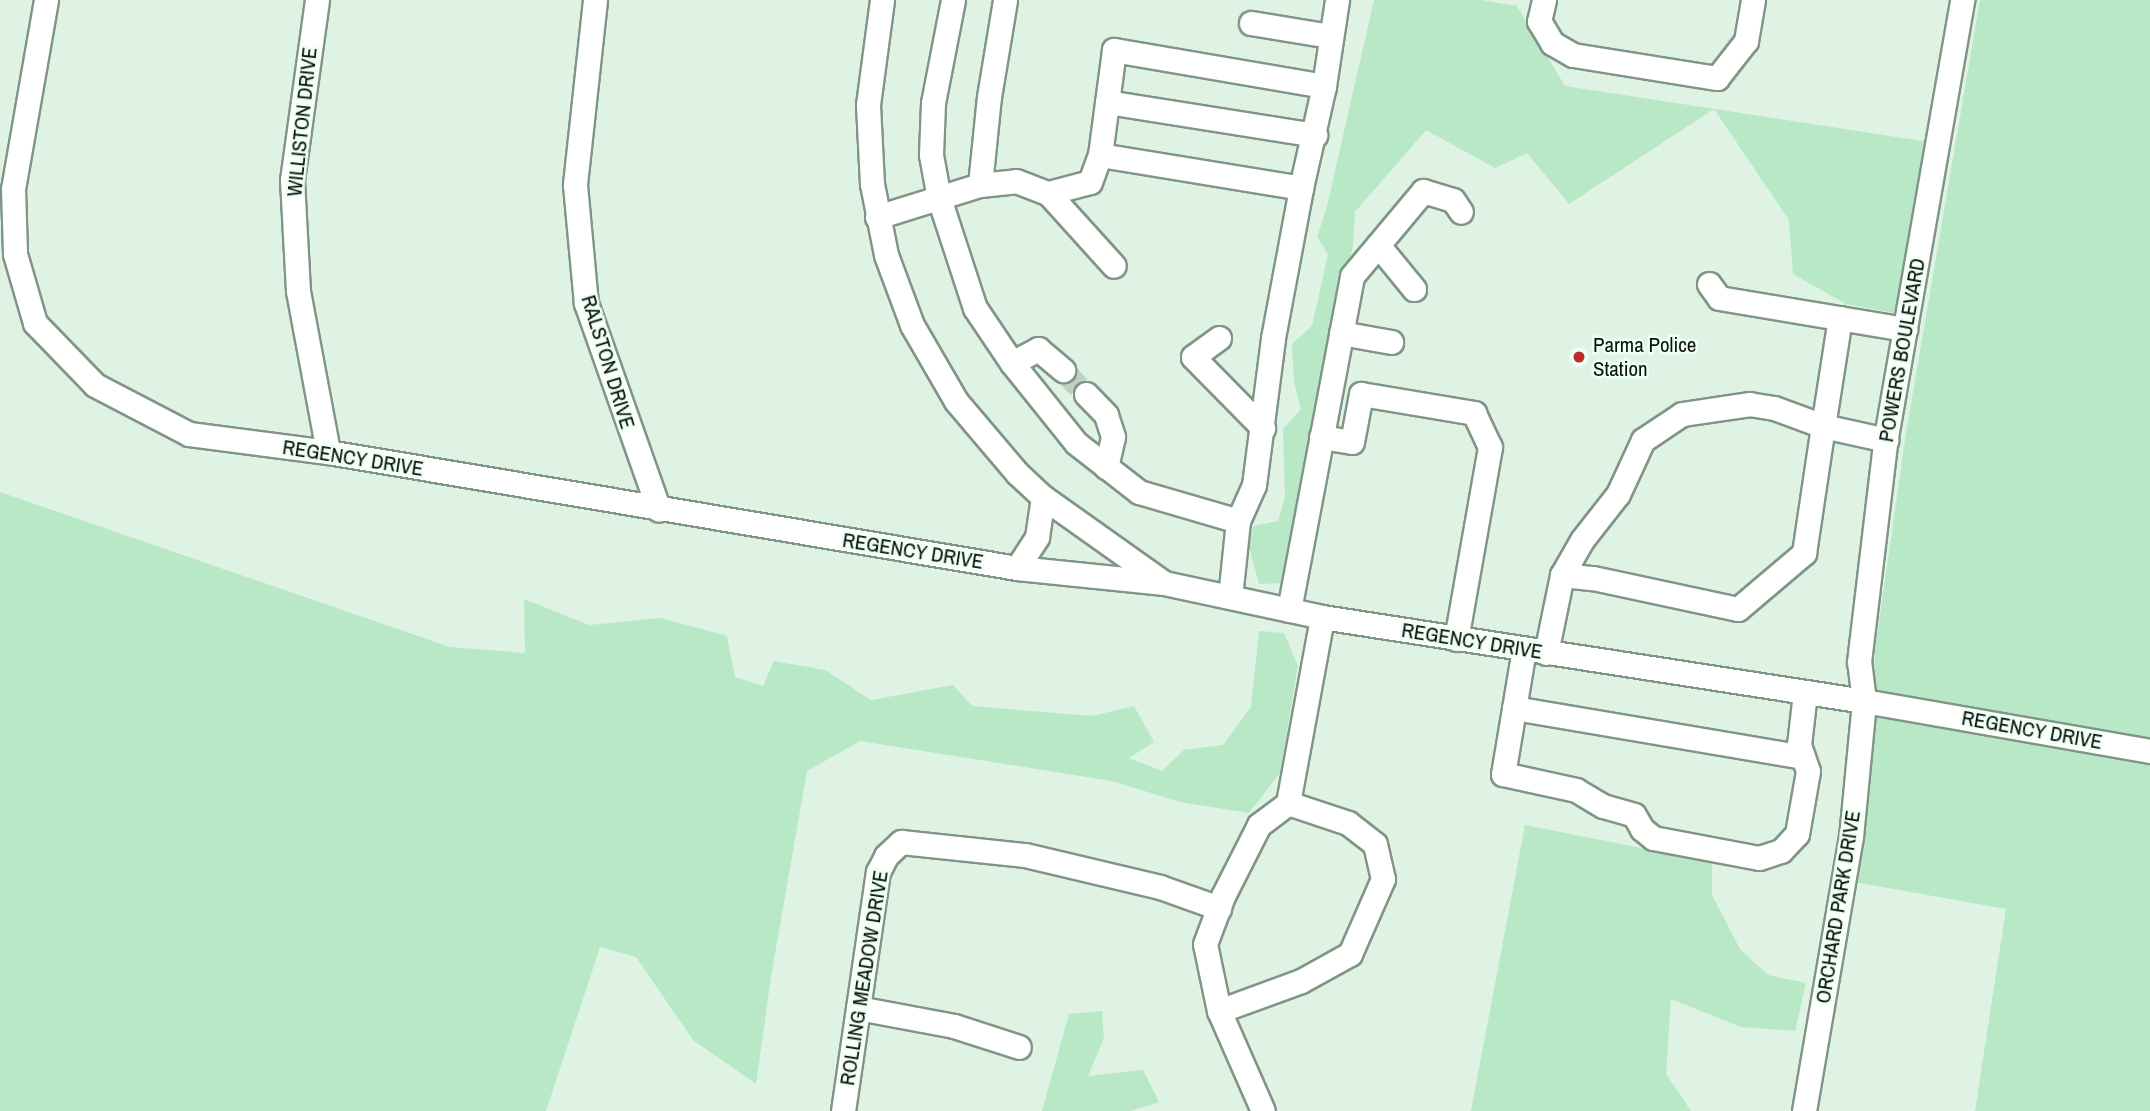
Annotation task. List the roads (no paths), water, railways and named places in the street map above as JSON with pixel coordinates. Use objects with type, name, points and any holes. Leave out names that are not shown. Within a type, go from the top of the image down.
[{"type":"street","name":"REGENCY DRIVE","points":[[46,0],[13,190],[15,254],[35,323],[95,385],[189,434],[328,452],[659,510],[1017,568],[1164,583],[1322,617],[1864,701],[2150,751]]},
{"type":"street","name":"WILLISTON DRIVE","points":[[317,0],[292,180],[298,291],[328,452]]},
{"type":"street","name":"RALSTON DRIVE","points":[[595,0],[575,185],[586,303],[659,510]]},
{"type":"street","points":[[882,0],[868,105],[869,150],[877,217],[897,289],[931,362],[981,434],[1043,497],[1164,583]]},
{"type":"street","points":[[953,0],[933,103],[930,155],[939,198],[975,308],[1012,363],[1076,443],[1139,492],[1238,521]]},
{"type":"street","points":[[980,185],[989,97],[1005,0]]},
{"type":"street","points":[[1230,597],[1238,521],[1254,485],[1273,338],[1301,188],[1315,135],[1337,0]]},
{"type":"street","points":[[1544,0],[1539,21],[1552,43],[1573,55],[1717,78],[1746,41],[1754,0]]},
{"type":"street","name":"POWERS BOULEVARD","points":[[1864,701],[1859,662],[1886,440],[1962,0]]},
{"type":"street","points":[[1251,23],[1330,36]]},
{"type":"street","points":[[1048,193],[1090,182],[1100,155],[1114,50],[1324,86]]},
{"type":"street","points":[[1107,102],[1315,135]]},
{"type":"street","points":[[1100,155],[1301,188]]},
{"type":"street","points":[[877,217],[980,185],[1016,181],[1048,193],[1114,267]]},
{"type":"street","points":[[1289,610],[1352,276],[1423,191],[1453,200],[1461,212]]},
{"type":"street","points":[[1378,246],[1414,289]]},
{"type":"street","points":[[1709,284],[1719,298],[1905,330]]},
{"type":"street","points":[[1562,575],[1592,578],[1738,609],[1804,553],[1840,318]]},
{"type":"street","points":[[1341,333],[1391,342]]},
{"type":"street","points":[[1219,338],[1193,357],[1263,428]]},
{"type":"street","points":[[1012,363],[1038,349],[1063,370]]},
{"type":"street","points":[[1086,394],[1106,415],[1113,437],[1106,467]]},
{"type":"street","points":[[1321,437],[1352,442],[1361,394],[1474,413],[1490,447],[1456,639]]},
{"type":"street","points":[[1805,692],[1798,745],[1808,771],[1797,834],[1781,851],[1759,858],[1653,838],[1642,829],[1634,815],[1603,806],[1576,790],[1503,774],[1514,708],[1562,575],[1582,540],[1618,494],[1643,440],[1682,414],[1749,404],[1774,408],[1822,426],[1886,440]]},
{"type":"street","points":[[1017,568],[1037,537],[1043,497]]},
{"type":"street","points":[[1263,1111],[1219,1011],[1205,944],[1219,908],[1259,825],[1288,803],[1322,617]]},
{"type":"street","name":"ORCHARD PARK DRIVE","points":[[1804,1111],[1851,837],[1864,701]]},
{"type":"street","points":[[1514,708],[1803,757]]},
{"type":"street","points":[[1219,1011],[1301,981],[1350,954],[1383,879],[1375,844],[1348,823],[1288,803]]},
{"type":"street","name":"ROLLING MEADOW DRIVE","points":[[843,1111],[878,872],[886,856],[901,842],[1025,855],[1160,887],[1219,908]]},
{"type":"street","points":[[858,1008],[954,1026],[1019,1047]]},
{"type":"tunnel","points":[[1063,370],[1086,394]]},
{"type":"place","name":"Parma Police Station","points":[[1579,357]]}]
